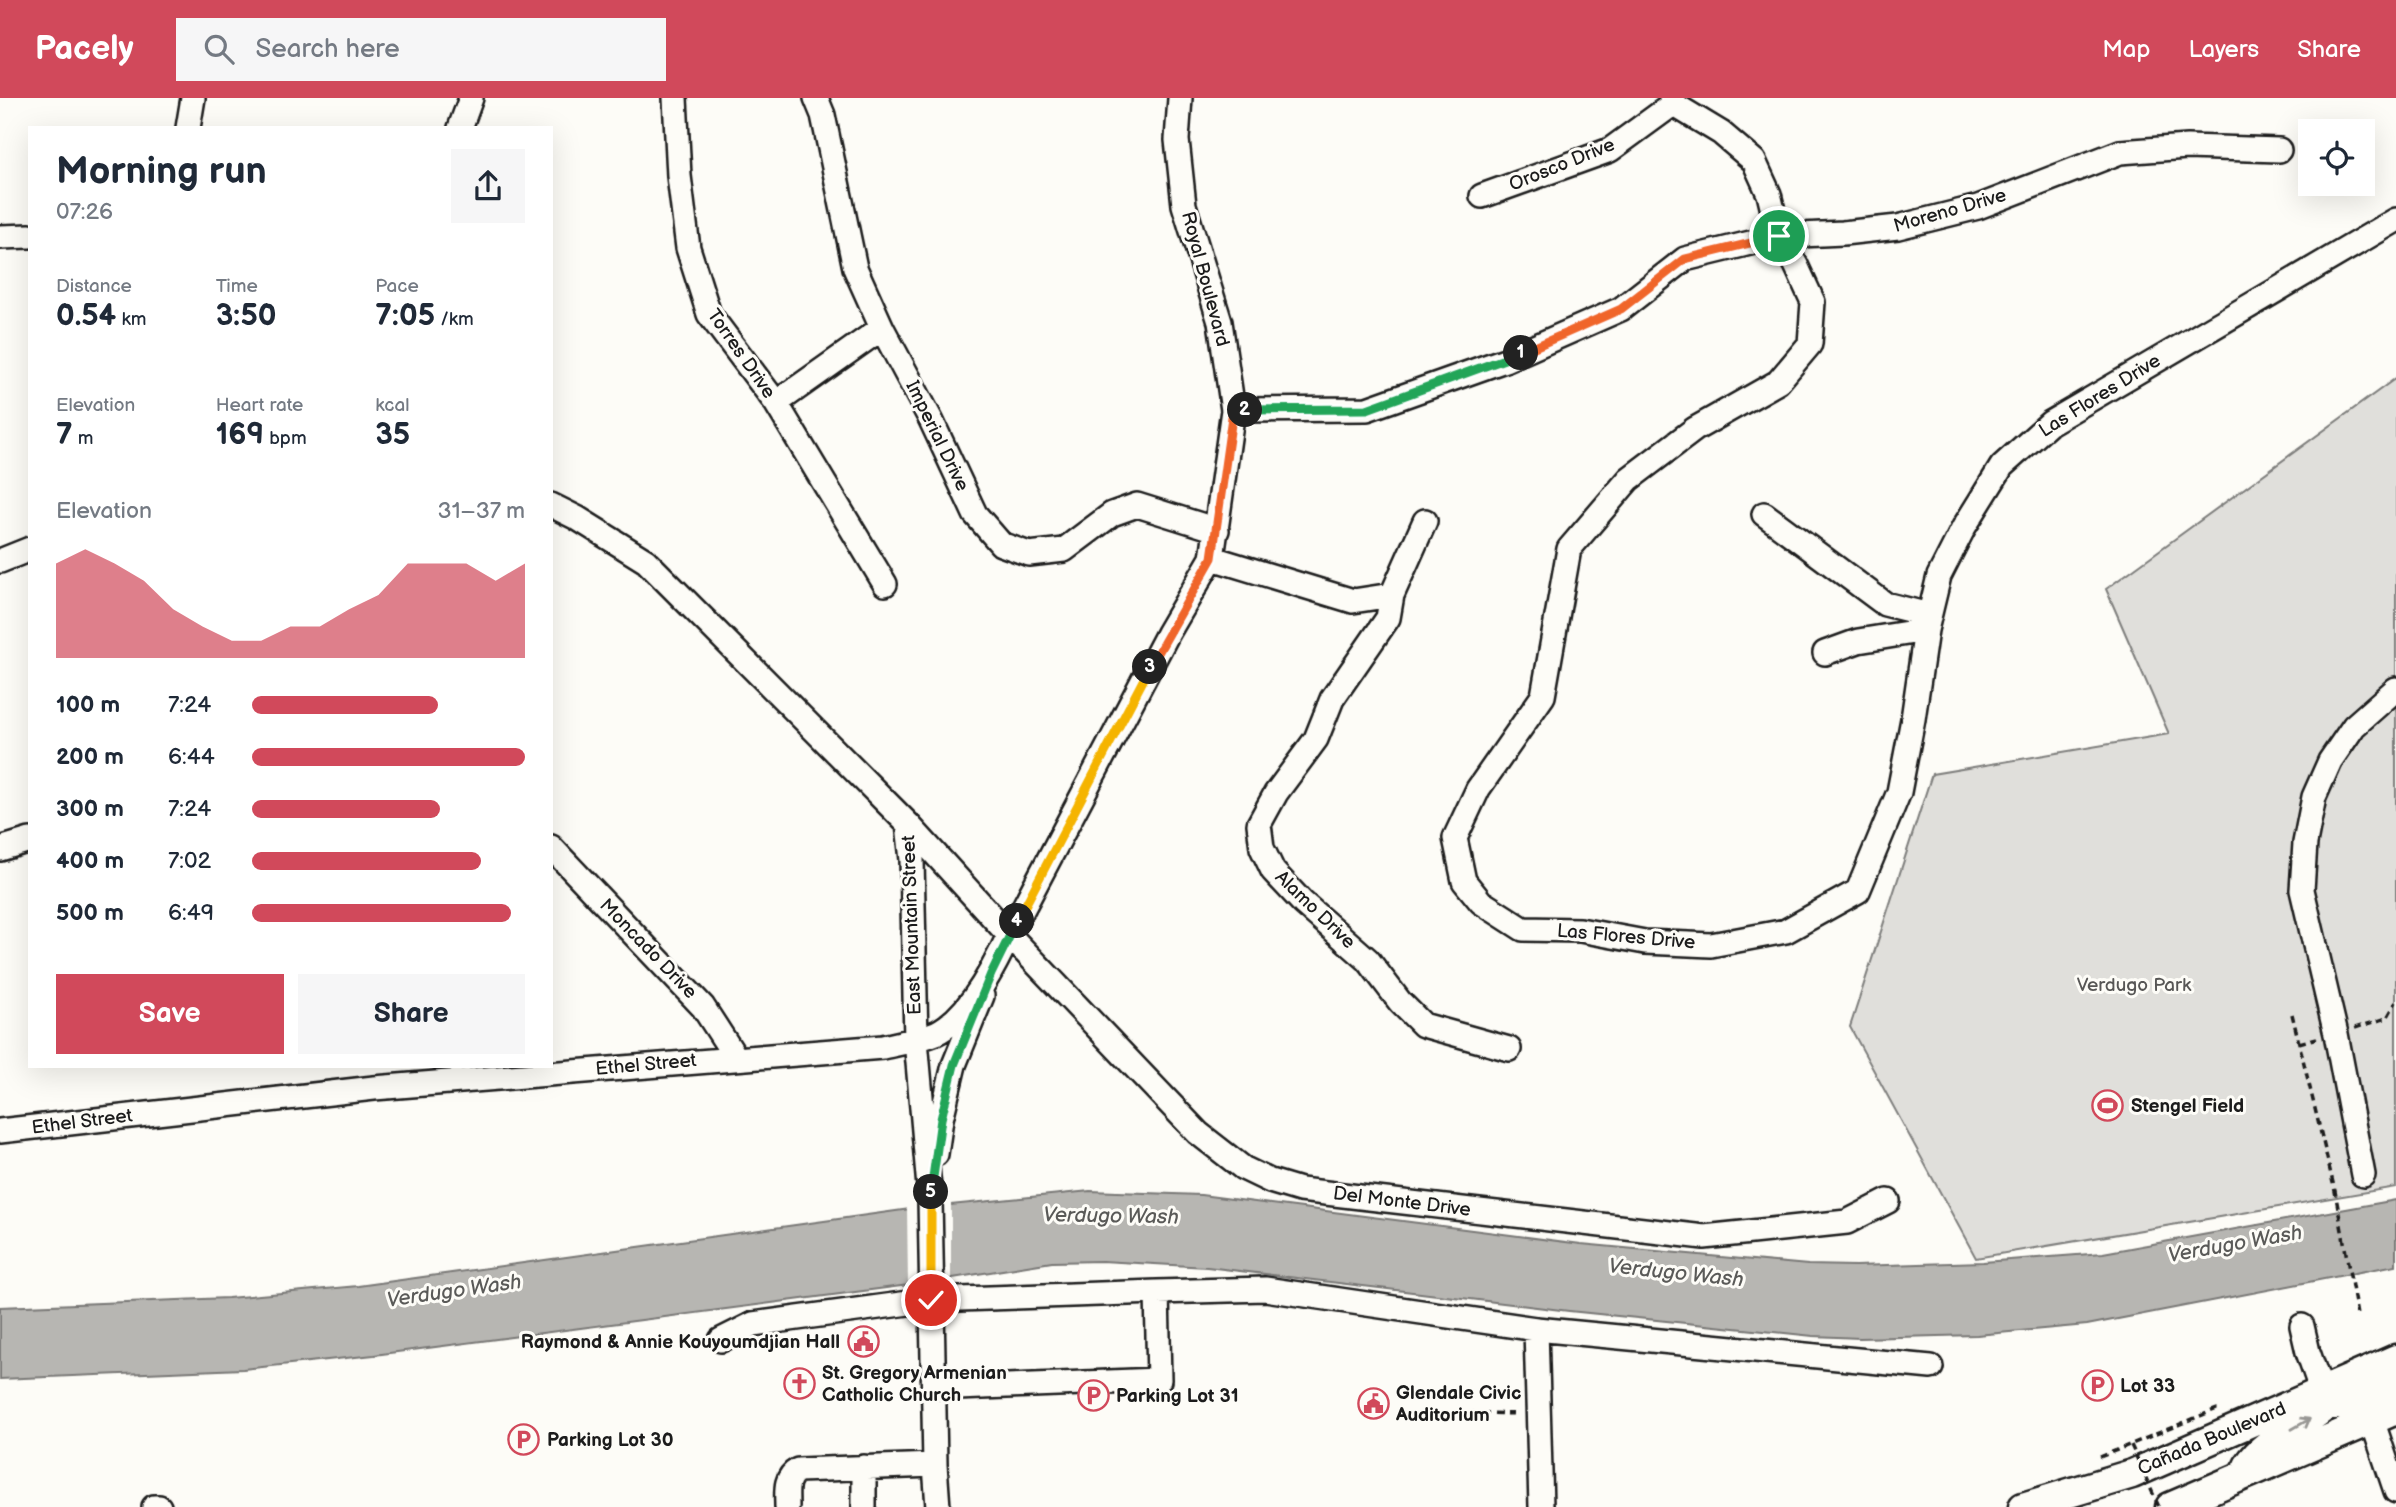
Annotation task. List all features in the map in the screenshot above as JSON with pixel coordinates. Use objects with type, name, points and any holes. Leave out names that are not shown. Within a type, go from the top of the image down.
[{"type":"main road","name":"Cañada Boulevard","points":[[2023,1507],[2132,1474],[2325,1398],[2396,1359]]},
{"type":"main road","points":[[2240,1477],[2253,1457],[2315,1416],[2325,1398],[2339,1405],[2396,1385]]},
{"type":"main road","points":[[2170,1507],[2384,1415]]},
{"type":"street","points":[[188,126],[193,98]]},
{"type":"street","points":[[461,126],[471,98]]},
{"type":"street","name":"Torres Drive","points":[[675,98],[688,248],[709,314],[776,403],[885,584]]},
{"type":"street","name":"Imperial Drive","points":[[816,98],[823,115],[855,268],[975,514],[1002,544],[1029,554],[1064,550],[1112,514],[1137,505],[1217,530]]},
{"type":"street","name":"Royal Boulevard","points":[[916,1040],[942,1029],[964,1009],[991,974],[1009,934],[1168,633],[1212,558],[1233,410],[1220,323],[1184,205],[1177,141],[1180,98]]},
{"type":"street","name":"Orosco Drive","points":[[1482,196],[1610,150],[1672,101]]},
{"type":"street","name":"Las Flores Drive","points":[[1672,101],[1721,134],[1754,161],[1769,194],[1779,236],[1813,302],[1810,344],[1778,382],[1695,429],[1629,478],[1569,548],[1543,696],[1478,789],[1455,838],[1464,881],[1481,902],[1522,929],[1580,930],[1645,942],[1711,945],[1786,930],[1858,891],[1899,792],[1927,622],[1939,576],[1964,527],[2002,466],[2049,423],[2396,220]]},
{"type":"street","name":"Moreno Drive","points":[[1233,410],[1367,409],[1505,360],[1621,309],[1685,259],[1779,236],[1898,228],[1978,207],[2120,152],[2187,147],[2279,150]]},
{"type":"street","points":[[0,237],[28,236]]},
{"type":"street","points":[[776,403],[882,328]]},
{"type":"street","name":"East Mountain Street","points":[[553,506],[646,561],[908,824],[912,860],[916,1040],[930,1199],[938,1507]]},
{"type":"street","points":[[1764,514],[1885,604],[1927,622]]},
{"type":"street","name":"Alamo Drive","points":[[1425,521],[1392,595],[1388,618],[1332,699],[1316,739],[1276,793],[1259,824],[1262,848],[1272,871],[1303,903],[1368,960],[1400,1002],[1423,1025],[1509,1049]]},
{"type":"street","points":[[0,561],[28,550]]},
{"type":"street","points":[[1212,558],[1353,601],[1392,595]]},
{"type":"street","points":[[1825,653],[1927,622]]},
{"type":"street","points":[[2363,1175],[2336,1034],[2302,890],[2305,843],[2314,797],[2330,761],[2354,726],[2396,689]]},
{"type":"street","name":"Del Monte Drive","points":[[908,824],[1198,1133],[1243,1168],[1269,1181],[1300,1190],[1704,1237],[1846,1222],[1888,1201]]},
{"type":"street","points":[[0,849],[28,841]]},
{"type":"street","name":"Moncado Drive","points":[[553,849],[703,1007],[736,1058]]},
{"type":"street","points":[[930,1199],[941,1119],[954,1065],[991,974]]},
{"type":"street","name":"Ethel Street","points":[[553,1068],[883,1047],[916,1040]]},
{"type":"street","name":"Ethel Street","points":[[0,1131],[375,1077],[546,1068]]},
{"type":"street","points":[[721,1340],[753,1324],[931,1294],[1157,1293],[1265,1289],[1536,1329],[1931,1367]]},
{"type":"street","points":[[933,1389],[1159,1380],[1157,1293]]},
{"type":"street","points":[[2302,1326],[2308,1352],[2325,1398]]},
{"type":"street","points":[[1536,1329],[1541,1507]]},
{"type":"street","points":[[2384,1415],[2396,1491]]},
{"type":"street","points":[[787,1507],[786,1486],[794,1472],[935,1465]]},
{"type":"street","points":[[864,1467],[864,1507]]},
{"type":"street","points":[[154,1507],[159,1507]]},
{"type":"path","points":[[2292,1014],[2335,1191],[2357,1315]]},
{"type":"path","points":[[2335,1191],[2342,1187]]},
{"type":"path","points":[[2092,1461],[2217,1409]]},
{"type":"path","points":[[1458,1412],[1517,1414]]},
{"type":"path","points":[[2132,1444],[2159,1507]]},
{"type":"green space","name":"Verdugo Park","points":[[2396,378],[2396,1187],[1976,1258],[1850,1027],[1932,774],[2169,734],[2106,589]]},
{"type":"water","name":"Verdugo Wash","points":[[1090,1191],[1201,1195],[1581,1244],[1808,1265],[1855,1266],[1983,1262],[2103,1253],[2396,1200],[2396,1265],[2087,1325],[1977,1335],[1860,1338],[1813,1336],[1569,1311],[1207,1267],[1102,1261],[1052,1262],[909,1285],[374,1355],[243,1369],[0,1379],[0,1307],[228,1298],[358,1286],[910,1209]]},
{"type":"pier","points":[[951,1201],[951,1279],[908,1287],[907,1207]]},
{"type":"place","name":"Stengel Field","points":[[2108,1106]]},
{"type":"place","name":"Raymond & Annie Kouyoumdjian Hall","points":[[863,1342]]},
{"type":"place","name":"St. Gregory Armenian Catholic Church","points":[[799,1384]]},
{"type":"place","name":"Lot 33","points":[[2097,1386]]},
{"type":"place","name":"Parking Lot 31","points":[[1093,1396]]},
{"type":"place","name":"Glendale Civic Auditorium","points":[[1373,1404]]},
{"type":"place","name":"Parking Lot 30","points":[[524,1440]]},
{"type":"route","points":[[931,1300],[930,1199],[941,1119],[954,1065],[1009,934],[1168,633],[1212,558],[1233,410],[1367,409],[1505,360],[1621,309],[1685,259],[1779,236]]}]
